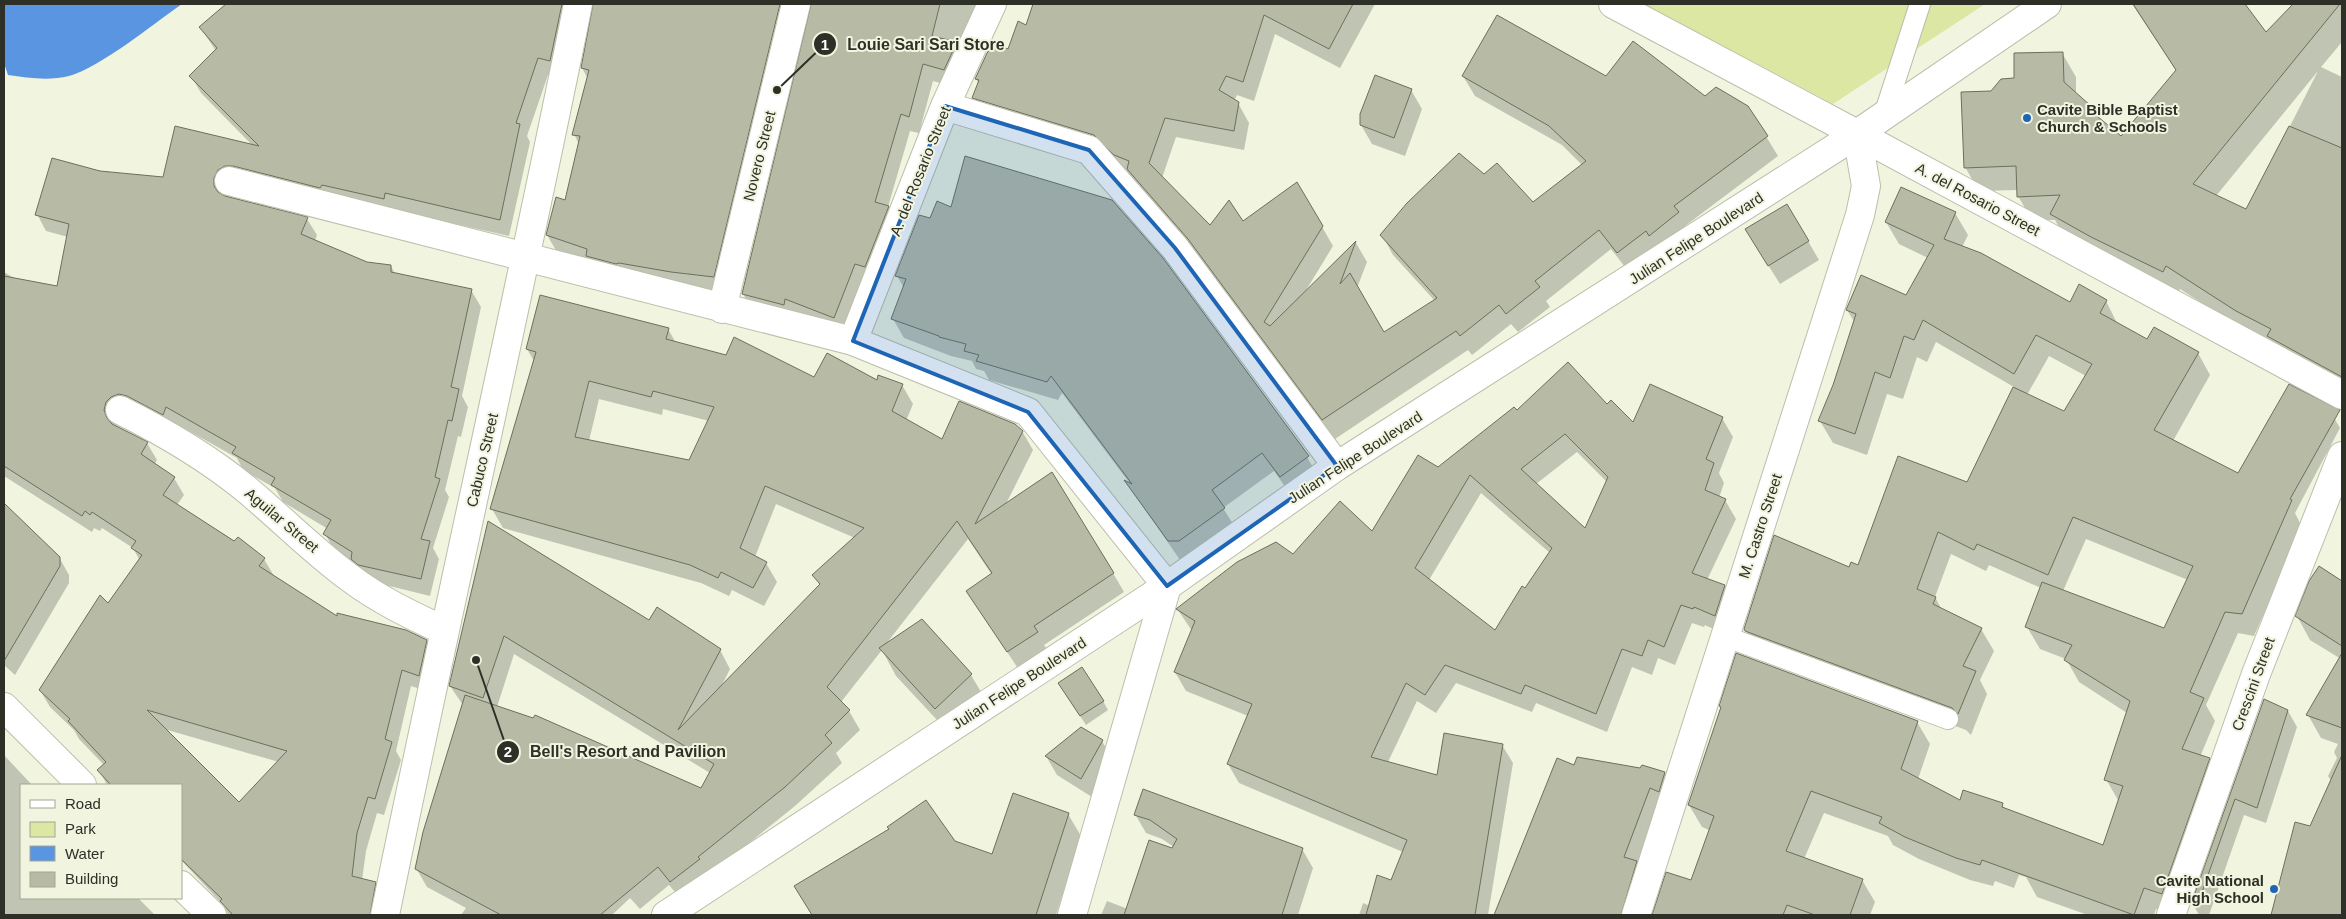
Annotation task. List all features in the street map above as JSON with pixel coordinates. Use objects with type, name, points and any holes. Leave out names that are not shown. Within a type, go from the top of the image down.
[{"type":"street","name":"Cabuco Street","points":[[385,915],[443,630],[527,257],[578,4]]},
{"type":"street","name":"Novero Street","points":[[722,309],[796,4]]},
{"type":"street","name":"A. del Rosario Street","points":[[853,341],[945,106],[992,4]]},
{"type":"street","name":"A. del Rosario Street","points":[[1613,4],[2342,395]]},
{"type":"street","name":"Julian Felipe Boulevard","points":[[666,915],[1167,586],[1337,466],[1857,134],[2047,4]]},
{"type":"street","points":[[945,106],[1089,150],[1175,248],[1337,466]]},
{"type":"street","name":"M. Castro Street","points":[[1636,915],[1864,200],[1866,186],[1857,134]]},
{"type":"street","points":[[228,181],[853,341],[1028,412],[1167,586],[1072,915]]},
{"type":"street","name":"Aguilar Street","points":[[120,410],[161,430],[201,456],[244,488],[350,579],[393,606],[443,630]]},
{"type":"street","name":"Crescini Street","points":[[2172,915],[2256,674],[2342,456]]},
{"type":"street","points":[[4,706],[81,784]]},
{"type":"street","points":[[182,886],[212,915]]},
{"type":"lane","points":[[1884,115],[1920,4]]},
{"type":"lane","points":[[1724,636],[1948,719]]},
{"type":"highlighted area","points":[[945,106],[1089,150],[1175,248],[1337,466],[1167,586],[1028,412],[853,341]]},
{"type":"green space","points":[[1643,4],[1985,4],[1833,104]]},
{"type":"water","points":[[4,4],[182,4],[96,64],[69,76],[46,79],[8,75],[4,63]]},
{"type":"building","points":[[226,4],[562,4],[550,61],[538,58],[516,123],[520,124],[500,220],[385,193],[384,199],[322,185],[320,188],[233,166],[225,166],[218,170],[214,178],[214,186],[218,192],[225,196],[308,217],[301,234],[367,262],[391,265],[391,272],[472,289],[451,387],[459,389],[452,421],[448,420],[435,477],[440,479],[421,539],[430,541],[421,579],[358,565],[351,559],[352,552],[323,534],[331,520],[271,485],[275,478],[232,453],[236,447],[166,407],[163,415],[127,396],[119,394],[111,397],[106,402],[104,410],[112,424],[148,442],[141,454],[175,477],[163,495],[234,541],[238,537],[265,558],[259,566],[337,616],[337,613],[406,630],[427,640],[419,676],[402,670],[385,739],[392,742],[375,799],[368,797],[357,833],[352,876],[376,882],[370,915],[233,915],[220,901],[222,899],[182,860],[182,784],[110,784],[97,770],[106,762],[68,721],[70,719],[39,690],[100,595],[108,603],[142,555],[131,548],[136,541],[92,512],[90,515],[85,511],[82,516],[4,466],[4,276],[57,286],[69,224],[35,215],[52,158],[100,171],[163,177],[175,126],[259,146],[189,76],[217,48],[199,27]],"holes":[[[147,710],[287,751],[239,802]]]},
{"type":"building","points":[[593,4],[780,4],[714,277],[616,264],[586,256],[587,249],[546,235],[556,197],[565,200],[580,136],[572,135],[589,70],[581,68]]},
{"type":"building","points":[[811,4],[940,4],[932,36],[957,42],[944,70],[923,64],[909,117],[901,114],[875,202],[889,206],[865,267],[855,264],[834,318],[785,299],[784,305],[742,294]]},
{"type":"building","points":[[1033,4],[1353,4],[1329,49],[1264,15],[1243,82],[1226,76],[1219,90],[1239,102],[1234,131],[1165,118],[1149,163],[1210,225],[1229,200],[1243,221],[1297,182],[1323,226],[1264,322],[1270,326],[1356,241],[1340,284],[1350,273],[1384,332],[1437,298],[1380,235],[1407,203],[1459,153],[1484,174],[1497,163],[1533,202],[1586,161],[1549,126],[1462,76],[1497,15],[1606,76],[1633,41],[1705,96],[1716,87],[1748,106],[1768,136],[1674,206],[1679,212],[1649,236],[1646,231],[1617,253],[1599,230],[1535,281],[1540,287],[1506,314],[1499,305],[1460,336],[1456,331],[1322,420],[1188,239],[1127,169],[1129,161],[1114,155],[1094,135],[972,98],[979,80],[975,79],[993,43],[1008,49],[1018,21],[1026,25]]},
{"type":"building","points":[[2133,4],[2245,4],[2266,32],[2293,4],[2340,4],[2193,184],[2246,209],[2289,126],[2342,148],[2342,377],[2267,336],[2271,329],[2236,311],[2166,266],[2163,272],[2091,237],[2050,214],[2060,195],[2017,197],[2016,166],[1964,168],[1961,92],[1991,91],[2001,79],[2014,78],[2014,53],[2063,52],[2064,82],[2091,106],[2091,111],[2121,136],[2176,70]]},
{"type":"building","points":[[1375,75],[1412,89],[1394,138],[1360,125],[1360,114]]},
{"type":"building","points":[[965,156],[1112,200],[1163,258],[1309,456],[1280,477],[1262,453],[1212,490],[1225,508],[1179,541],[1168,541],[1124,480],[1132,484],[1051,376],[1047,382],[976,361],[979,355],[964,351],[966,344],[939,337],[891,319],[906,279],[895,276],[919,215],[930,218],[937,201],[951,207]]},
{"type":"building","points":[[1901,187],[1956,212],[1944,239],[1981,253],[2070,302],[2079,284],[2107,300],[2100,313],[2147,339],[2154,327],[2199,352],[2154,430],[2238,473],[2289,384],[2340,410],[2290,499],[2292,500],[2242,614],[2225,612],[2190,692],[2204,698],[2182,749],[2210,758],[2162,894],[2144,888],[2134,915],[1982,860],[1980,865],[1956,858],[1905,837],[1879,823],[1882,817],[1811,791],[1786,851],[1863,879],[1850,915],[1815,915],[1787,905],[1783,915],[1652,915],[1666,872],[1691,880],[1714,816],[1688,805],[1721,707],[1719,706],[1736,653],[1918,721],[1901,769],[1960,800],[1963,790],[2003,803],[2002,807],[2103,845],[2123,786],[2104,780],[2130,701],[2064,660],[2072,645],[2025,627],[2042,582],[2164,628],[2193,566],[2073,517],[2048,575],[1977,544],[1974,550],[1938,532],[1917,589],[1936,597],[1933,604],[1982,628],[1963,666],[1976,671],[1958,714],[1952,708],[1745,631],[1744,629],[1774,535],[1849,567],[1851,562],[1858,565],[1898,456],[1967,482],[2013,387],[2064,411],[2092,364],[2036,335],[2014,374],[1923,320],[1914,340],[1904,336],[1890,378],[1875,372],[1855,434],[1818,421],[1833,385],[1856,314],[1846,310],[1861,275],[1906,295],[1934,245],[1885,222]]},
{"type":"building","points":[[1787,204],[1809,241],[1768,266],[1745,229]]},
{"type":"building","points":[[540,295],[669,328],[666,339],[726,355],[734,337],[814,377],[827,353],[877,380],[878,375],[903,384],[892,411],[942,439],[959,401],[1015,424],[1023,431],[975,524],[1052,472],[1114,573],[1034,626],[1038,632],[1007,652],[966,591],[992,573],[957,521],[827,687],[850,710],[825,735],[832,743],[785,787],[670,882],[658,867],[600,915],[501,915],[415,869],[423,832],[465,695],[533,718],[535,715],[701,788],[714,764],[504,636],[483,698],[449,686],[488,521],[649,620],[657,607],[721,649],[678,730],[820,584],[812,575],[864,528],[765,486],[740,548],[767,562],[753,588],[721,572],[718,578],[690,565],[490,509],[536,352],[526,349]],"holes":[[[589,381],[651,397],[653,391],[714,407],[689,460],[575,437]]]},
{"type":"building","points":[[1568,362],[1607,404],[1611,400],[1633,422],[1650,384],[1723,417],[1706,459],[1714,463],[1705,490],[1726,499],[1692,573],[1725,585],[1715,616],[1694,607],[1693,609],[1681,605],[1664,647],[1648,640],[1642,656],[1622,649],[1596,714],[1525,685],[1521,694],[1445,665],[1425,695],[1406,683],[1371,757],[1437,775],[1444,733],[1503,744],[1475,915],[1366,915],[1377,875],[1391,880],[1407,840],[1227,764],[1252,704],[1174,672],[1195,621],[1176,609],[1237,562],[1276,542],[1293,554],[1340,501],[1372,531],[1418,455],[1438,467],[1514,407],[1517,410]],"holes":[[[1565,434],[1608,477],[1585,528],[1521,469]],[[1470,475],[1552,548],[1525,588],[1522,586],[1495,630],[1415,568]]]},
{"type":"building","points":[[4,503],[60,557],[60,566],[4,661]]},
{"type":"building","points":[[2319,566],[2342,581],[2342,646],[2295,616],[2309,581]]},
{"type":"building","points":[[922,619],[972,674],[935,709],[879,648]]},
{"type":"building","points":[[2342,653],[2342,728],[2306,715]]},
{"type":"building","points":[[1082,667],[1104,701],[1080,716],[1058,683]]},
{"type":"building","points":[[2264,699],[2288,710],[2257,808],[2235,799],[2197,906],[2191,904]]},
{"type":"building","points":[[1081,727],[1103,740],[1081,779],[1045,756]]},
{"type":"building","points":[[2342,755],[2342,915],[2271,915],[2295,822],[2310,826]]},
{"type":"building","points":[[1577,757],[1640,768],[1642,765],[1665,772],[1659,792],[1650,788],[1624,857],[1637,861],[1621,915],[1494,915],[1557,758],[1574,765]]},
{"type":"building","points":[[1143,789],[1303,848],[1282,915],[1124,915],[1149,840],[1172,848],[1177,839],[1150,820],[1134,815]]},
{"type":"building","points":[[1013,793],[1069,813],[1036,915],[812,915],[794,886],[889,829],[887,827],[926,800],[955,841],[992,854]]},
{"type":"place","name":"Louie Sari Sari Store","points":[[777,90]]},
{"type":"place","name":"Cavite Bible Baptist Church & Schools","points":[[2027,118]]},
{"type":"place","name":"Bell's Resort and Pavilion","points":[[476,660]]},
{"type":"place","name":"Cavite National High School","points":[[2274,889]]}]
